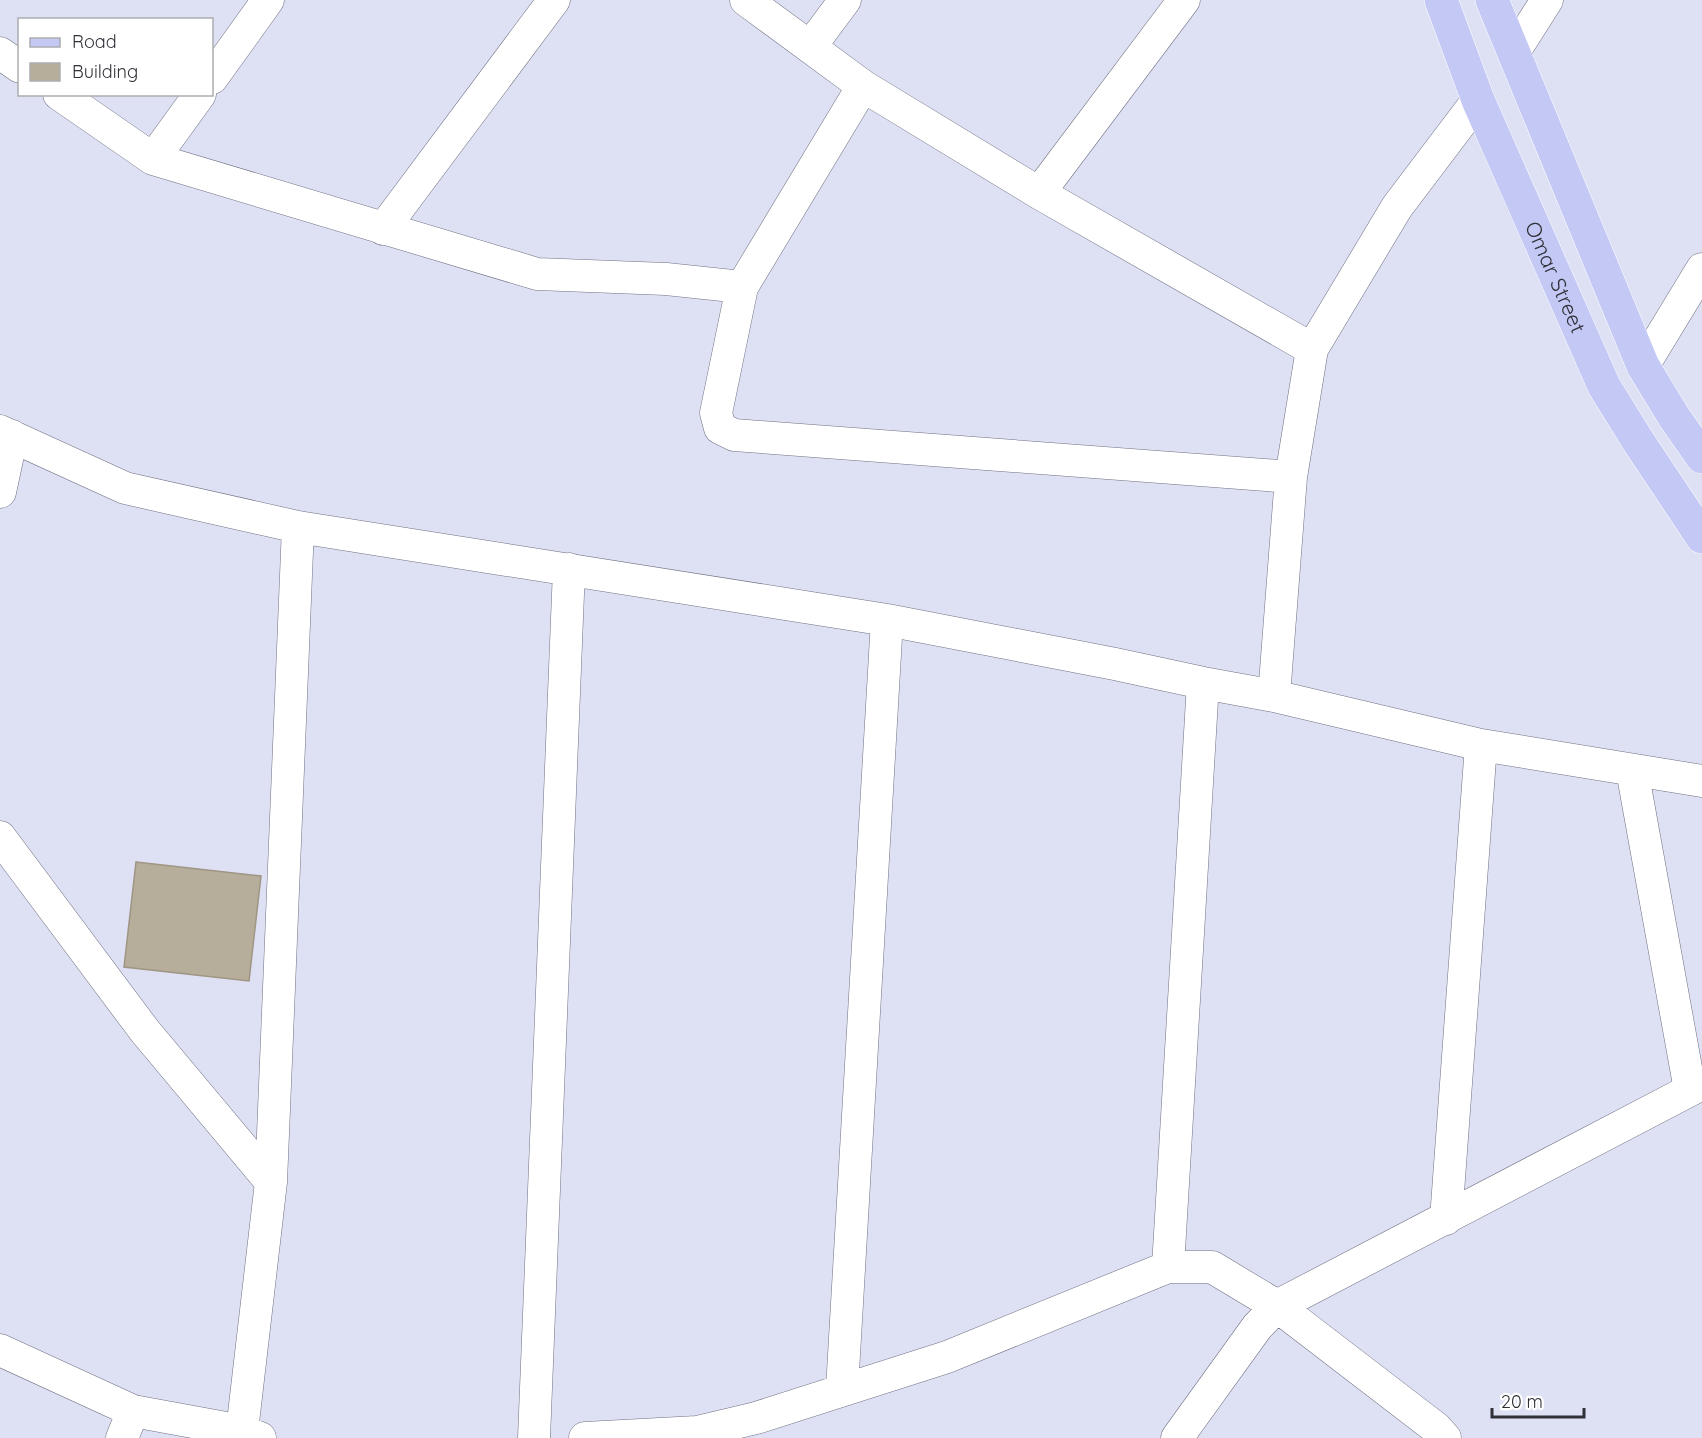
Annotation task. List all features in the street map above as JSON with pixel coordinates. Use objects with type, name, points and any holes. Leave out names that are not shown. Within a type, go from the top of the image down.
[{"type":"main road","name":"Omar Street","points":[[1441,0],[1478,100],[1604,386],[1702,537]]},
{"type":"main road","name":"Omar Street","points":[[1492,0],[1643,366],[1702,457]]},
{"type":"street","points":[[213,77],[268,0]]},
{"type":"street","points":[[383,229],[554,0]]},
{"type":"street","points":[[746,0],[863,86],[1039,194],[1312,349]]},
{"type":"street","points":[[810,47],[845,0]]},
{"type":"street","points":[[1039,194],[1184,0]]},
{"type":"street","points":[[1514,52],[1547,0]]},
{"type":"street","points":[[0,53],[18,66]]},
{"type":"street","points":[[863,86],[742,287],[716,413],[720,428],[734,435],[1291,477]]},
{"type":"street","points":[[63,96],[153,159],[537,274],[666,279],[742,287]]},
{"type":"street","points":[[153,159],[199,96]]},
{"type":"street","points":[[1274,696],[1291,477],[1312,349],[1397,207],[1478,100]]},
{"type":"street","points":[[1643,366],[1702,269]]},
{"type":"street","points":[[0,492],[6,434],[125,488],[297,527],[887,620],[1115,664],[1203,684],[1274,696],[1481,745],[1702,781]]},
{"type":"street","points":[[0,1350],[127,1424],[251,1435],[271,1182],[297,527]]},
{"type":"street","points":[[534,1438],[569,569]]},
{"type":"street","points":[[842,1389],[887,620]]},
{"type":"street","points":[[1168,1267],[1203,684]]},
{"type":"street","points":[[1446,1219],[1481,745]]},
{"type":"street","points":[[1177,1438],[1257,1327],[1277,1306],[1696,1087],[1632,770]]},
{"type":"street","points":[[0,837],[144,1030],[271,1182]]},
{"type":"street","points":[[585,1438],[758,1428],[842,1389],[947,1357],[1168,1267],[1212,1267],[1277,1306],[1427,1421],[1445,1438]]},
{"type":"building","points":[[136,862],[261,876],[249,981],[124,967]]}]
